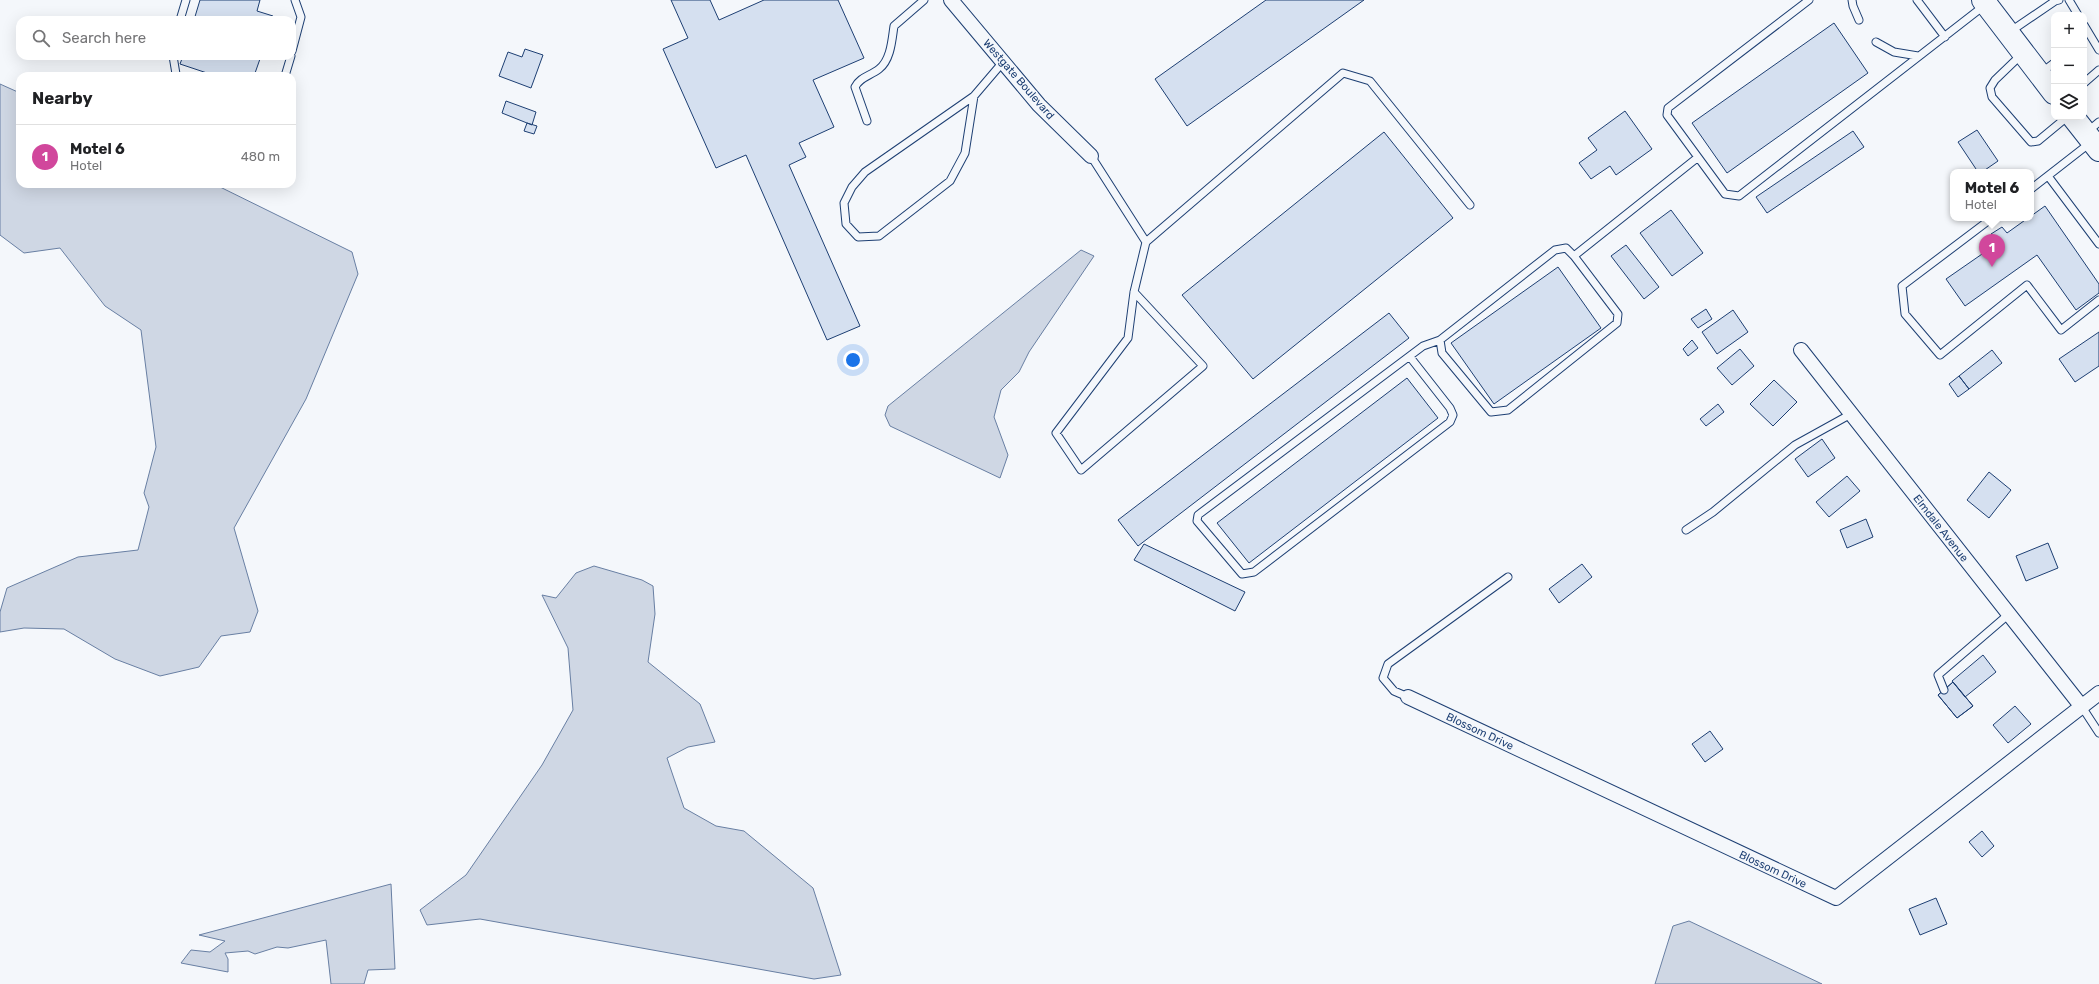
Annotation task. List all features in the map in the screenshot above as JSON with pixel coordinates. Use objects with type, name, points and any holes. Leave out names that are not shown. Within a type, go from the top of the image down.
[{"type":"main road","points":[[1984,2],[2024,52],[2047,68],[2052,84]]},
{"type":"street","name":"Westgate Boulevard","points":[[951,0],[1039,104],[1091,156]]},
{"type":"street","name":"Elmdale Avenue","points":[[1801,350],[2082,706]]},
{"type":"street","name":"Blossom Drive","points":[[1408,697],[1836,898],[2099,693]]},
{"type":"lane","points":[[181,16],[186,0]]},
{"type":"lane","points":[[295,0],[301,17],[296,36]]},
{"type":"lane","points":[[867,121],[855,87],[858,81],[881,68],[892,44],[894,26],[924,0]]},
{"type":"lane","points":[[1808,0],[1668,108],[1667,115],[1697,158],[1725,194],[1739,196],[1918,56],[1945,37],[1984,2]]},
{"type":"lane","points":[[1852,0],[1859,20]]},
{"type":"lane","points":[[1917,0],[1945,37]]},
{"type":"lane","points":[[2009,32],[2055,1],[2059,0]]},
{"type":"lane","points":[[2070,0],[2076,12]]},
{"type":"lane","points":[[2087,30],[2099,50]]},
{"type":"lane","points":[[2087,40],[2091,37]]},
{"type":"lane","points":[[1876,42],[1894,52],[1918,56]]},
{"type":"lane","points":[[2024,52],[1995,80],[1990,88],[1992,97],[2031,142],[2038,140],[2063,120]]},
{"type":"lane","points":[[174,60],[177,72]]},
{"type":"lane","points":[[286,72],[289,60]]},
{"type":"lane","points":[[974,96],[965,153],[950,182],[879,236],[858,236],[846,224],[844,203],[852,187],[865,172],[974,96],[1003,62]]},
{"type":"lane","points":[[2087,80],[2099,70]]},
{"type":"lane","points":[[1134,292],[1203,366],[1081,470],[1056,433],[1128,338],[1134,292],[1146,242],[1343,73],[1370,82],[1470,205]]},
{"type":"lane","points":[[2034,187],[2048,176],[2090,133]]},
{"type":"lane","points":[[1091,156],[1146,242]]},
{"type":"lane","points":[[1574,256],[1697,158]]},
{"type":"lane","points":[[2048,176],[2099,244]]},
{"type":"lane","points":[[1988,221],[1902,286],[1905,314],[1940,355],[2027,285],[2061,330],[2099,300]]},
{"type":"lane","points":[[1410,357],[1450,408],[1453,415],[1450,422],[1254,572],[1242,574],[1198,521],[1198,515],[1423,346],[1440,340],[1555,250],[1566,248],[1574,256],[1618,314],[1618,323],[1508,410],[1491,412],[1442,353],[1440,340]]},
{"type":"lane","points":[[1686,530],[1713,512],[1795,445],[1851,414]]},
{"type":"lane","points":[[1408,697],[1394,691],[1383,678],[1388,664],[1508,577]]},
{"type":"lane","points":[[1944,690],[1938,675],[2009,614]]},
{"type":"lane","points":[[2082,706],[2099,733]]},
{"type":"shaded area","points":[[0,84],[16,91],[16,188],[222,188],[352,252],[358,274],[306,399],[234,528],[258,611],[250,632],[221,636],[199,667],[160,676],[115,659],[64,629],[24,628],[0,632],[0,612],[7,588],[78,557],[138,550],[149,507],[144,493],[156,447],[141,330],[105,306],[60,248],[24,253],[0,235]]},
{"type":"shaded area","points":[[1081,250],[1094,256],[1029,352],[1019,372],[1001,390],[994,417],[1008,455],[1000,478],[890,426],[885,415],[888,406]]},
{"type":"shaded area","points":[[594,566],[642,580],[653,586],[655,614],[648,662],[700,704],[715,742],[688,747],[667,758],[684,808],[716,826],[744,831],[813,888],[841,975],[814,979],[480,919],[427,925],[420,910],[466,875],[542,765],[573,710],[568,648],[542,595],[556,598],[576,573]]},
{"type":"shaded area","points":[[391,884],[395,969],[368,970],[364,984],[331,984],[326,940],[288,948],[277,947],[255,954],[248,951],[225,953],[228,959],[228,972],[181,963],[191,950],[210,952],[225,941],[199,935]]},
{"type":"shaded area","points":[[1689,921],[1822,984],[1655,984],[1673,926]]},
{"type":"building","points":[[200,0],[260,0],[257,11],[273,16],[195,16]]},
{"type":"building","points":[[671,0],[710,0],[719,20],[764,0],[838,0],[864,58],[813,80],[834,127],[799,143],[806,157],[789,165],[860,326],[827,340],[746,155],[716,168],[663,49],[688,38]]},
{"type":"building","points":[[1266,0],[1364,0],[1187,126],[1155,79]]},
{"type":"building","points":[[1834,23],[1868,73],[1727,173],[1692,123]]},
{"type":"building","points":[[525,49],[543,55],[531,88],[499,76],[508,52],[522,57]]},
{"type":"building","points":[[182,60],[260,60],[255,72],[204,72],[180,64]]},
{"type":"building","points":[[506,101],[536,112],[532,125],[502,113]]},
{"type":"building","points":[[1625,111],[1652,149],[1616,175],[1610,166],[1591,179],[1579,163],[1597,150],[1588,138]]},
{"type":"building","points":[[527,123],[537,126],[534,134],[524,131]]},
{"type":"building","points":[[1977,130],[1998,161],[1986,169],[1976,169],[1958,142]]},
{"type":"building","points":[[1853,131],[1864,147],[1767,213],[1756,197]]},
{"type":"building","points":[[1384,132],[1453,218],[1253,379],[1182,295]]},
{"type":"building","points":[[2045,206],[2099,284],[2099,293],[2076,310],[2037,255],[1965,306],[1946,279],[1998,243],[1991,234],[2002,227],[2007,233],[2024,221],[2034,221],[2034,214]]},
{"type":"building","points":[[1671,210],[1703,253],[1672,276],[1640,233]]},
{"type":"building","points":[[1626,245],[1659,287],[1644,299],[1611,256]]},
{"type":"building","points":[[1558,267],[1601,328],[1494,404],[1451,343]]},
{"type":"building","points":[[1706,309],[1712,319],[1698,328],[1691,319]]},
{"type":"building","points":[[1733,310],[1748,332],[1717,354],[1702,332]]},
{"type":"building","points":[[1389,313],[1409,338],[1138,546],[1118,520]]},
{"type":"building","points":[[2099,332],[2099,366],[2075,382],[2059,359]]},
{"type":"building","points":[[1692,340],[1698,348],[1688,356],[1683,349]]},
{"type":"building","points":[[1740,349],[1754,366],[1732,385],[1717,368]]},
{"type":"building","points":[[1992,350],[2002,363],[1969,389],[1959,376]]},
{"type":"building","points":[[1959,376],[1969,389],[1958,397],[1949,384]]},
{"type":"building","points":[[1407,378],[1438,418],[1249,563],[1217,523]]},
{"type":"building","points":[[1774,380],[1797,402],[1773,426],[1750,404]]},
{"type":"building","points":[[1718,404],[1724,412],[1706,426],[1700,419]]},
{"type":"building","points":[[1822,439],[1835,458],[1808,477],[1795,459]]},
{"type":"building","points":[[1989,472],[2011,490],[1989,518],[1967,500]]},
{"type":"building","points":[[1847,476],[1860,491],[1829,517],[1816,502]]},
{"type":"building","points":[[1866,519],[1873,537],[1847,548],[1840,530]]},
{"type":"building","points":[[2048,543],[2058,568],[2026,581],[2016,556]]},
{"type":"building","points":[[1144,544],[1245,592],[1235,611],[1134,560]]},
{"type":"building","points":[[1582,564],[1592,577],[1559,603],[1549,589]]},
{"type":"building","points":[[1983,655],[1996,672],[1965,697],[1952,681]]},
{"type":"building","points":[[1953,682],[1973,706],[1957,718],[1938,695]]},
{"type":"building","points":[[1953,682],[1973,706],[1957,718],[1938,695]]},
{"type":"building","points":[[2015,706],[2031,724],[2008,743],[1993,725]]},
{"type":"building","points":[[1710,731],[1723,749],[1705,762],[1692,744]]},
{"type":"building","points":[[1982,831],[1994,846],[1982,857],[1969,842]]},
{"type":"building","points":[[1936,898],[1947,924],[1920,935],[1909,909]]},
{"type":"place","name":"Motel 6","points":[[1992,267]]}]
